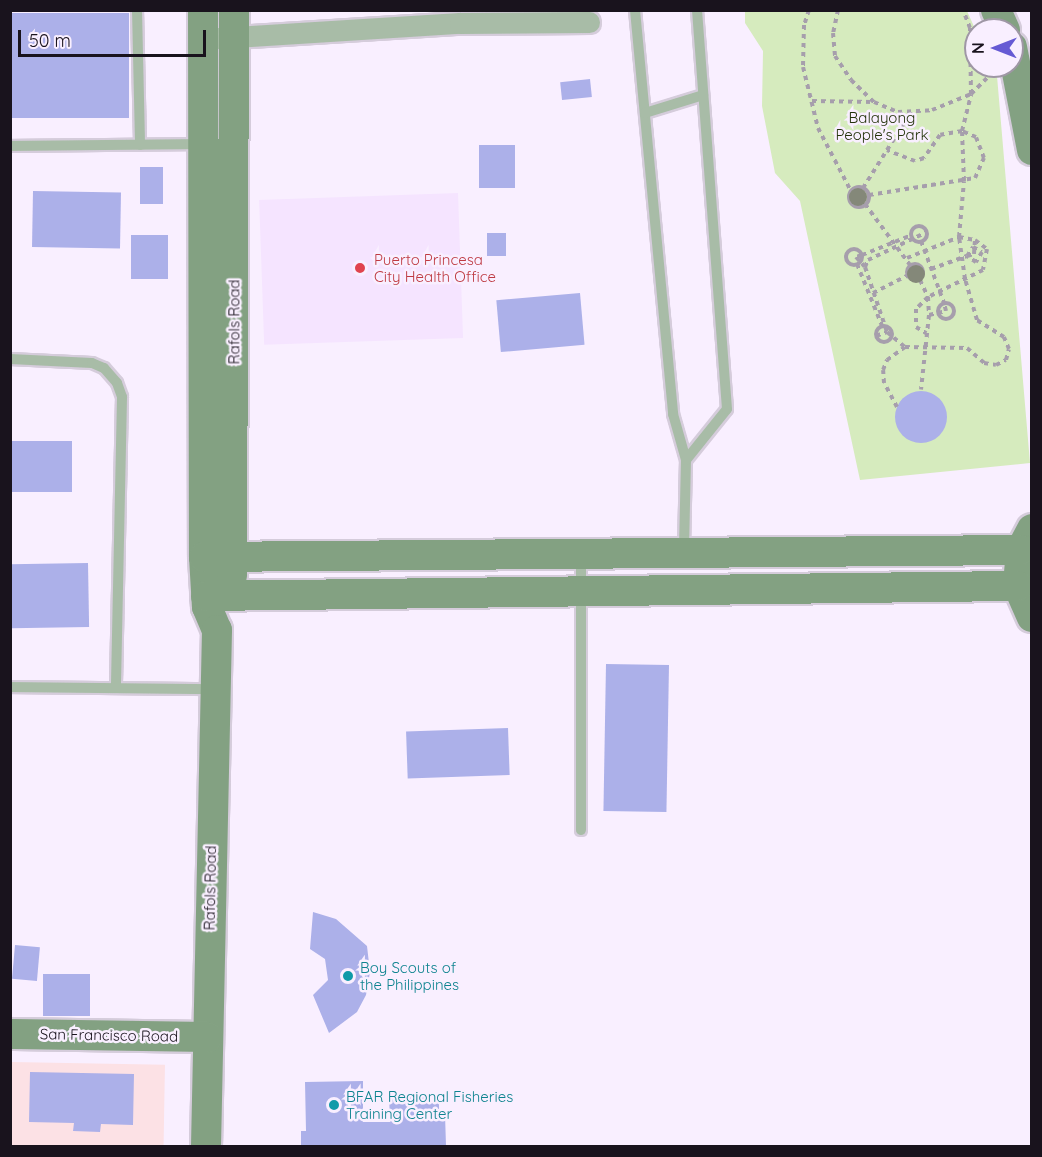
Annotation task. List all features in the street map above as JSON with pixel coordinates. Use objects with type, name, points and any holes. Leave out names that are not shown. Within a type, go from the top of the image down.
[{"type":"street","points":[[203,25],[589,22]]},
{"type":"street","name":"Rafols Road","points":[[206,1146],[213,689],[217,630],[234,24]]},
{"type":"street","name":"Rafols Road","points":[[203,25],[219,558]]},
{"type":"street","points":[[1021,78],[1032,150]]},
{"type":"street","points":[[219,558],[683,555],[1026,540],[1018,586],[1032,617]]},
{"type":"street","points":[[218,596],[581,594],[1018,586]]},
{"type":"street","name":"San Francisco Road","points":[[10,1034],[208,1037]]},
{"type":"lane","points":[[137,10],[140,145]]},
{"type":"lane","points":[[635,10],[673,414],[686,460],[683,555]]},
{"type":"lane","points":[[686,460],[727,409],[697,10]]},
{"type":"lane","points":[[645,113],[703,95]]},
{"type":"lane","points":[[10,146],[205,144]]},
{"type":"lane","points":[[10,359],[92,363],[104,368],[117,383],[122,397],[116,687]]},
{"type":"lane","points":[[581,555],[581,830]]},
{"type":"lane","points":[[10,687],[213,689]]},
{"type":"path","points":[[809,10],[803,67],[818,128],[851,191],[849,196],[854,206],[866,204]]},
{"type":"path","points":[[838,10],[833,33],[835,56],[850,80],[874,102],[898,112],[911,112],[953,104],[971,94],[987,78]]},
{"type":"path","points":[[897,406],[884,384],[883,370],[887,360],[905,347],[967,348],[984,363],[996,365],[1006,360],[1009,349],[1004,337],[977,320],[965,279],[959,237],[964,181],[962,131],[971,94],[970,28],[963,10]]},
{"type":"path","points":[[812,101],[874,102]]},
{"type":"path","points":[[851,191],[863,188],[911,112]]},
{"type":"path","points":[[869,195],[975,178],[984,158],[976,137],[962,131],[940,135],[924,158],[915,161],[887,150]]},
{"type":"path","points":[[863,188],[869,195]]},
{"type":"path","points":[[866,204],[869,195]]},
{"type":"path","points":[[866,204],[907,258],[910,266],[907,276]]},
{"type":"path","points":[[905,347],[887,332],[865,267],[856,257],[912,235],[917,226],[927,232]]},
{"type":"path","points":[[865,267],[868,260],[927,232]]},
{"type":"path","points":[[921,241],[927,232]]},
{"type":"path","points":[[912,235],[921,241],[946,311],[929,315]]},
{"type":"path","points":[[907,258],[959,237],[975,240],[987,249],[987,263],[965,279],[928,297],[916,309],[914,318],[916,327],[926,333]]},
{"type":"path","points":[[931,269],[974,254],[975,240]]},
{"type":"path","points":[[973,247],[982,252],[976,262],[967,256],[973,247]]},
{"type":"path","points":[[857,264],[849,262],[846,255],[852,249],[862,255]]},
{"type":"path","points":[[857,264],[862,255]]},
{"type":"path","points":[[857,264],[882,326]]},
{"type":"path","points":[[910,266],[922,267],[920,280],[928,297],[929,315],[923,347],[921,390]]},
{"type":"path","points":[[873,293],[907,276],[920,280]]},
{"type":"path","points":[[944,303],[953,309],[947,318],[938,312],[944,303]]},
{"type":"path","points":[[876,336],[882,326]]},
{"type":"path","points":[[876,336],[886,342],[891,336],[890,328],[882,326]]},
{"type":"path","points":[[876,336],[887,332]]},
{"type":"shaded area","name":"Puerto Princesa City Health Office","points":[[458,193],[463,338],[264,345],[259,200]]},
{"type":"shaded area","points":[[11,1062],[165,1065],[164,1146],[10,1146]]},
{"type":"green space","name":"Balayong People's Park","points":[[745,11],[967,11],[970,18],[964,18],[964,78],[997,78],[1030,463],[860,480],[800,201],[775,173],[762,106],[763,51],[745,23]]},
{"type":"building","points":[[10,13],[129,13],[129,118],[10,118]]},
{"type":"building","points":[[590,79],[592,97],[562,100],[560,82]]},
{"type":"building","points":[[479,145],[515,145],[515,188],[479,188]]},
{"type":"building","points":[[140,167],[163,167],[163,204],[140,204]]},
{"type":"building","points":[[33,191],[121,193],[120,249],[32,247]]},
{"type":"building","points":[[487,233],[506,233],[506,256],[487,256]]},
{"type":"building","points":[[131,235],[168,235],[168,279],[131,279]]},
{"type":"building","points":[[580,293],[585,345],[501,352],[496,300]]},
{"type":"building","points":[[916,391],[926,391],[940,398],[947,417],[940,436],[926,443],[916,443],[906,439],[899,432],[895,422],[895,412],[899,402],[906,395]]},
{"type":"building","points":[[10,441],[72,441],[72,492],[10,492]]},
{"type":"building","points":[[88,563],[89,627],[11,628],[10,564]]},
{"type":"building","points":[[606,664],[669,665],[666,812],[603,811]]},
{"type":"building","points":[[508,728],[510,775],[408,779],[406,732]]},
{"type":"building","name":"Boy Scouts of the Philippines","points":[[313,912],[336,919],[367,946],[370,972],[366,995],[357,1012],[329,1033],[313,995],[328,980],[325,959],[310,949]]},
{"type":"building","points":[[15,945],[40,947],[37,981],[12,979]]},
{"type":"building","points":[[43,974],[90,974],[90,1016],[43,1016]]},
{"type":"building","points":[[30,1072],[134,1074],[133,1125],[101,1124],[100,1132],[73,1131],[74,1123],[29,1122]]},
{"type":"building","name":"BFAR Regional Fisheries Training Center","points":[[363,1081],[363,1122],[390,1122],[389,1095],[439,1094],[439,1115],[445,1114],[446,1146],[301,1146],[301,1131],[306,1131],[305,1082]]},
{"type":"place","name":"Puerto Princesa City Health Office","points":[[360,268]]},
{"type":"place","name":"Boy Scouts of the Philippines","points":[[348,976]]},
{"type":"place","name":"BFAR Regional Fisheries Training Center","points":[[334,1105]]}]
